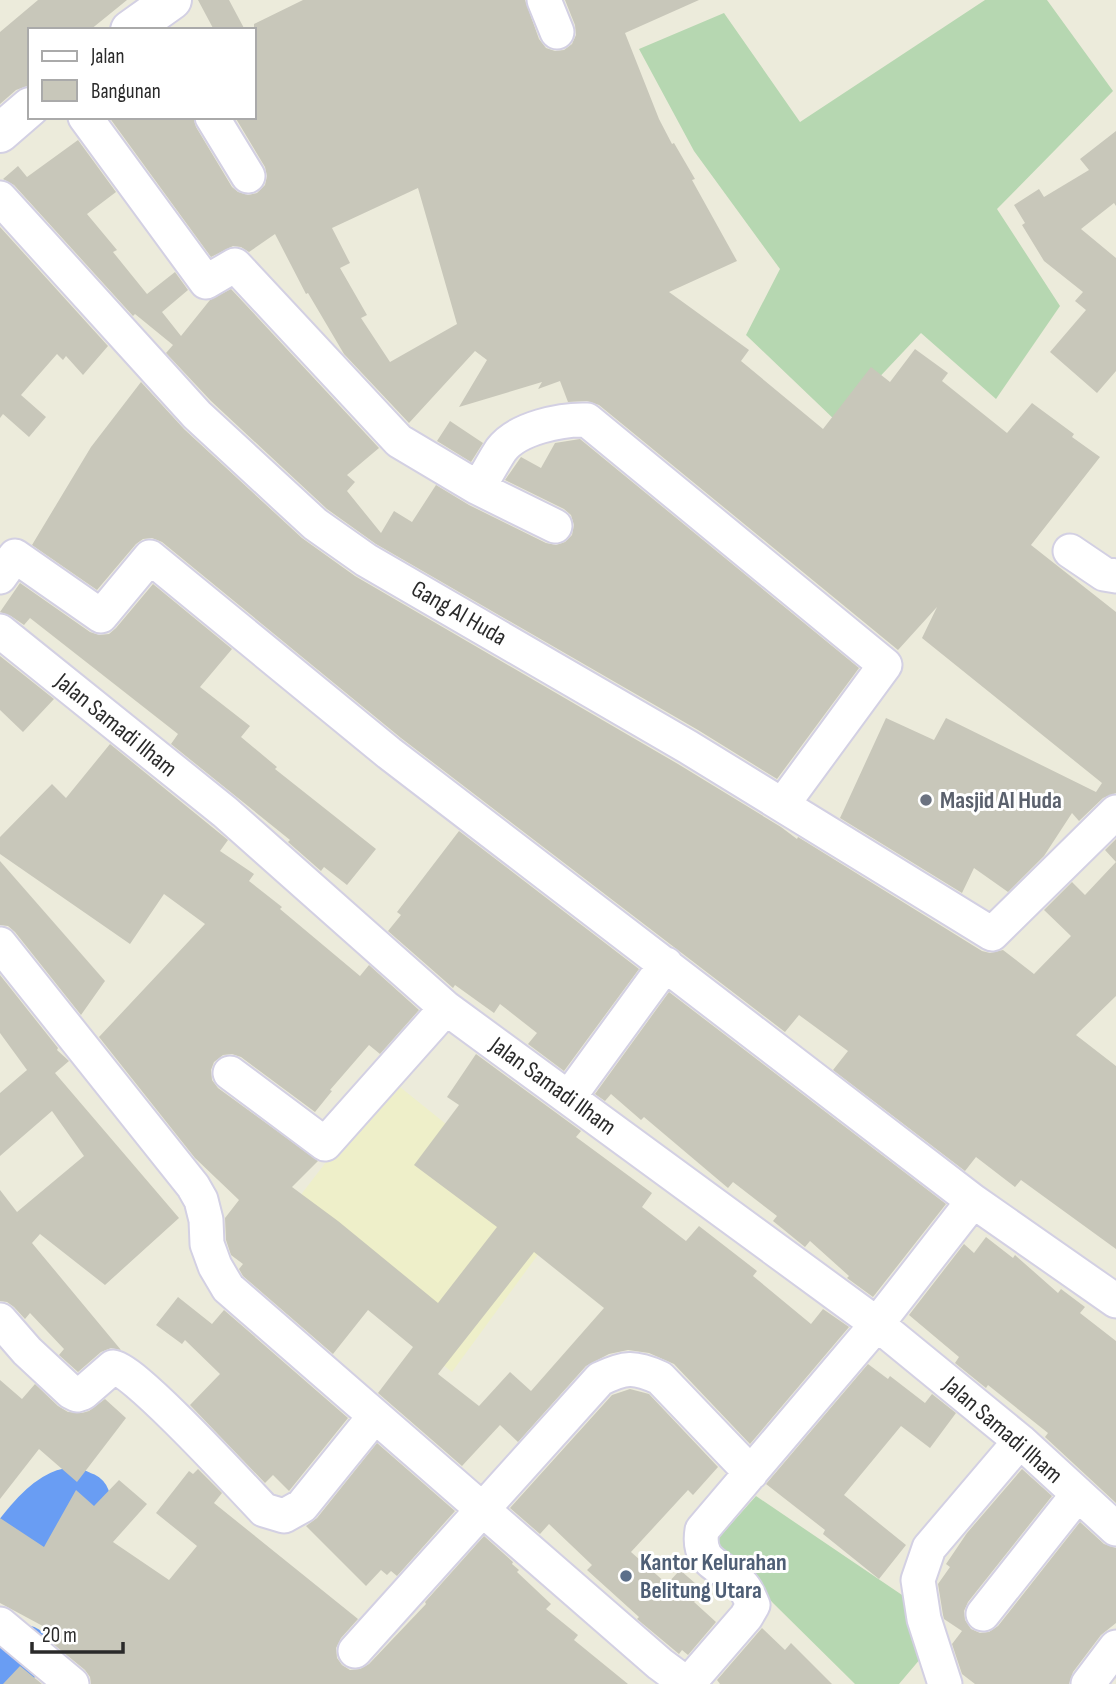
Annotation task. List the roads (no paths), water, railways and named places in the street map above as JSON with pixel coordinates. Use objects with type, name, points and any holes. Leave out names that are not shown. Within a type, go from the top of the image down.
[{"type":"street","points":[[544,0],[557,32]]},
{"type":"street","points":[[0,132],[28,109]]},
{"type":"street","points":[[86,119],[206,282],[235,265],[399,442],[478,488],[555,526]]},
{"type":"street","points":[[213,119],[248,176]]},
{"type":"street","name":"Gang Al Huda","points":[[0,198],[197,415],[315,524],[366,560],[533,655],[783,804],[992,934],[1116,812]]},
{"type":"street","points":[[478,488],[503,447],[522,435],[567,419],[587,420],[885,665],[783,804]]},
{"type":"street","points":[[1070,551],[1104,574],[1116,576]]},
{"type":"street","points":[[0,577],[15,555],[101,616],[150,558],[389,753],[972,1201],[1116,1301]]},
{"type":"street","name":"Jalan Samadi Ilham","points":[[0,631],[225,813],[446,1008],[877,1324],[1020,1441],[1116,1528]]},
{"type":"street","points":[[0,944],[193,1186],[201,1200],[206,1220],[207,1244],[215,1266],[228,1288],[483,1511],[688,1684],[746,1617],[753,1605],[742,1584],[711,1563],[704,1554],[700,1542],[702,1530],[877,1324],[972,1201]]},
{"type":"street","points":[[569,1097],[666,964]]},
{"type":"street","points":[[230,1073],[325,1144],[446,1008]]},
{"type":"street","points":[[0,1320],[27,1351],[77,1395],[83,1393],[113,1367],[123,1370],[152,1395],[264,1510],[284,1516],[302,1506],[374,1417]]},
{"type":"street","points":[[355,1651],[600,1379],[617,1371],[629,1368],[660,1378],[751,1473]]},
{"type":"street","points":[[945,1684],[924,1619],[918,1580],[921,1570],[929,1548],[1020,1441]]},
{"type":"street","points":[[984,1614],[1078,1494]]},
{"type":"street","points":[[0,1623],[72,1684]]},
{"type":"street","points":[[1088,1684],[1116,1647]]},
{"type":"waterway","points":[[0,1567],[41,1512],[62,1497],[72,1495],[83,1499]]},
{"type":"waterway","points":[[0,1668],[24,1652]]},
{"type":"place","name":"Masjid Al Huda","points":[[926,800]]},
{"type":"place","name":"Kantor Kelurahan Belitung Utara","points":[[626,1576]]}]
